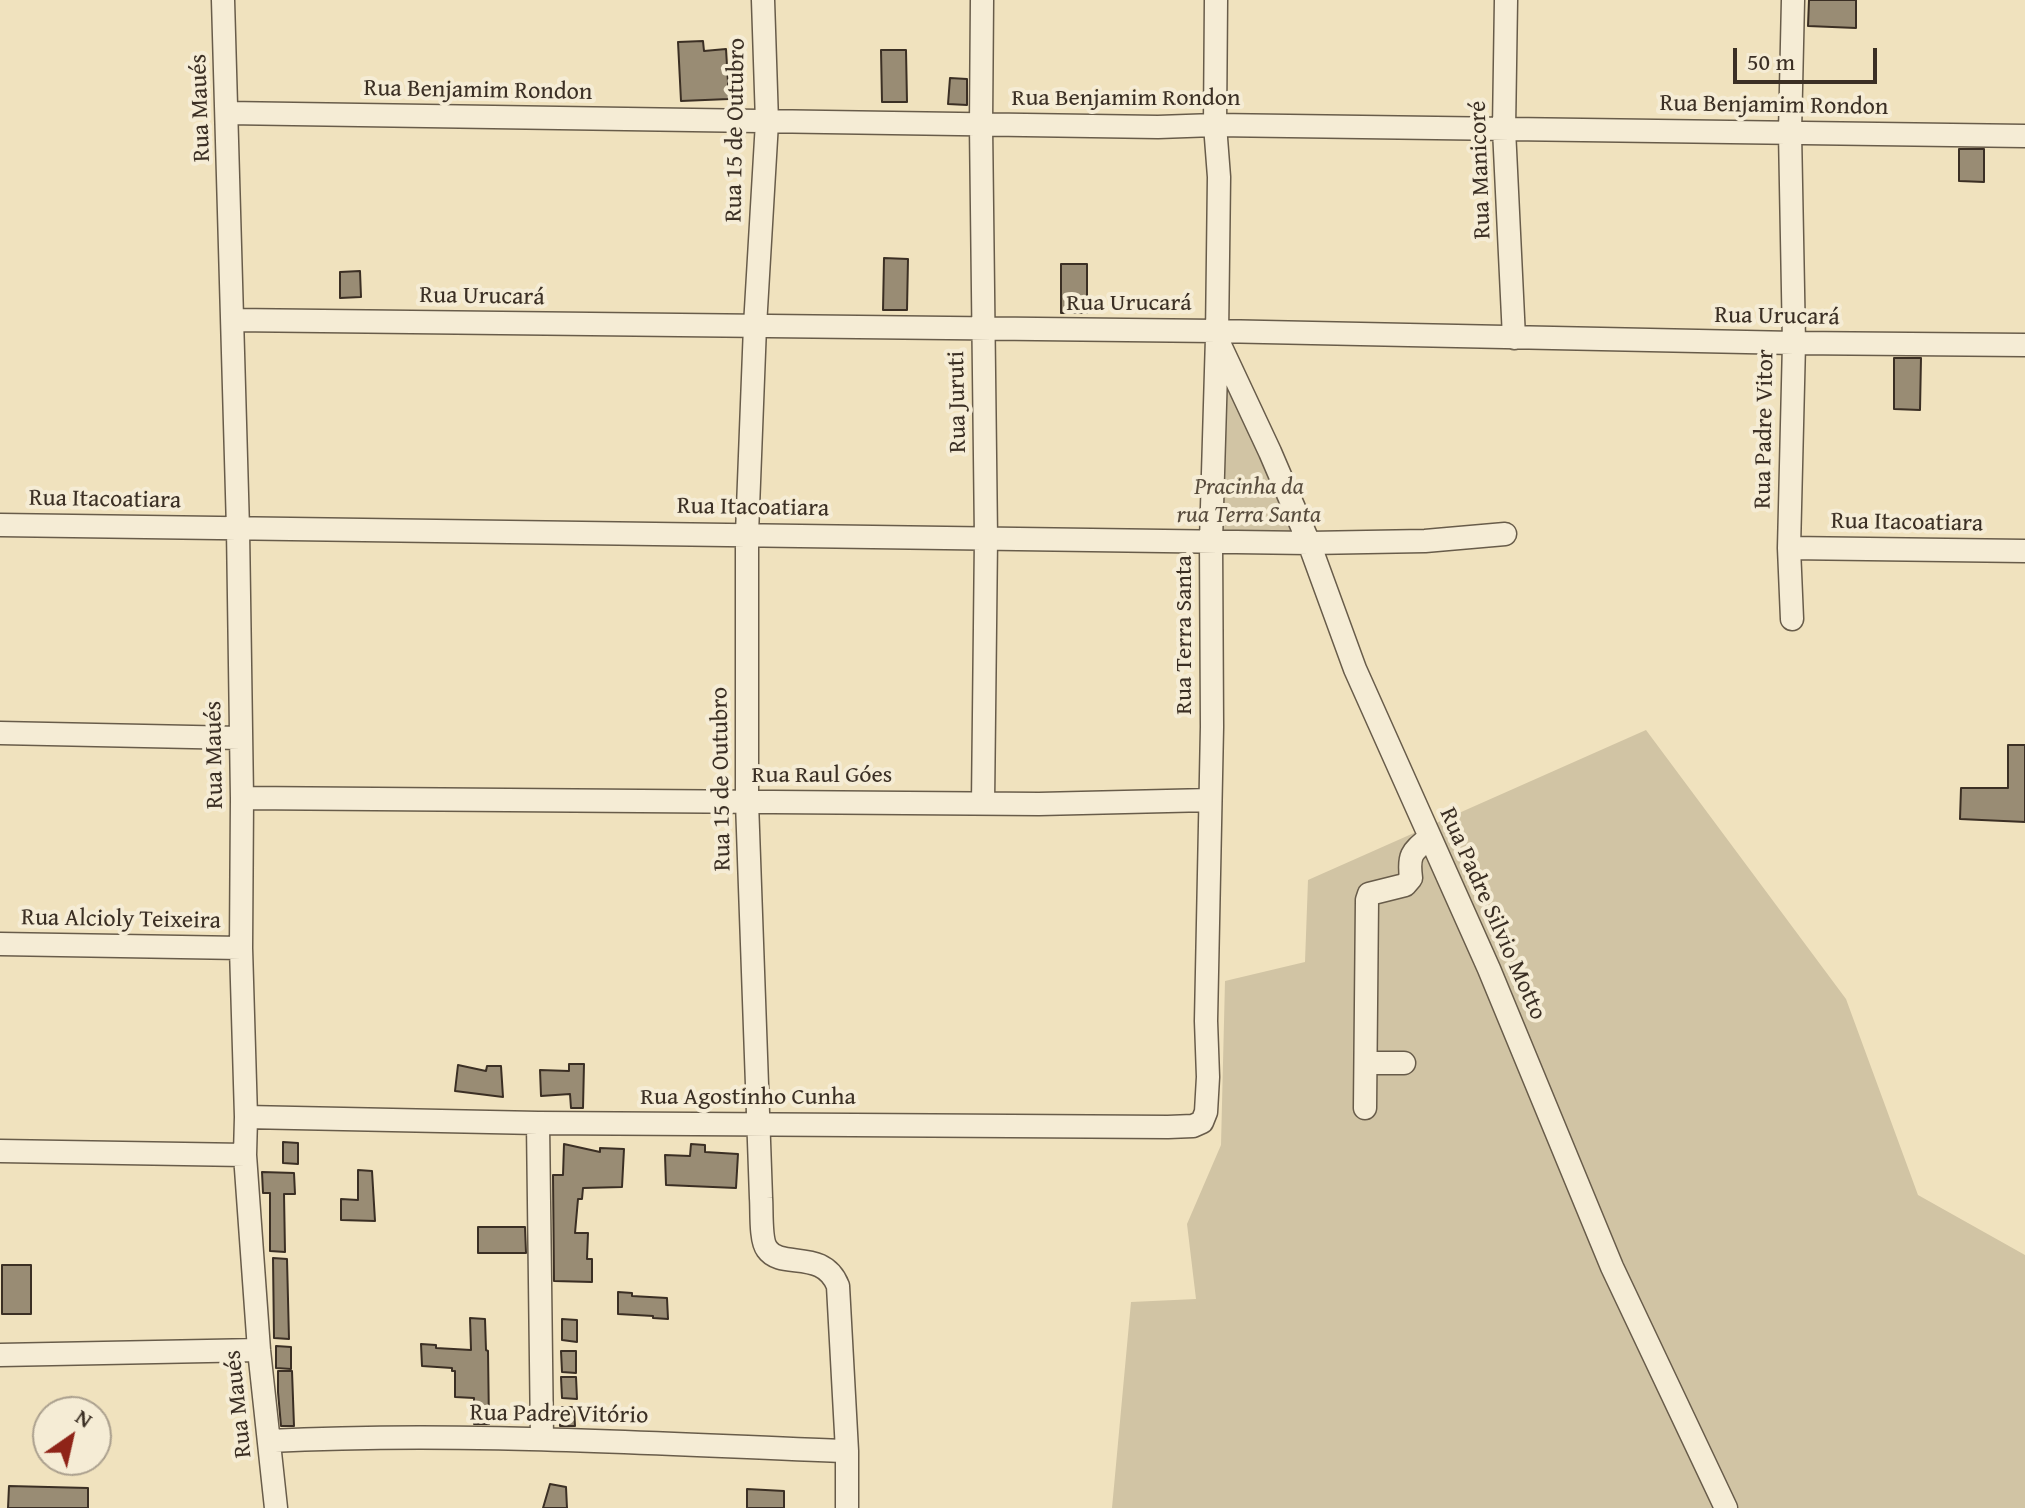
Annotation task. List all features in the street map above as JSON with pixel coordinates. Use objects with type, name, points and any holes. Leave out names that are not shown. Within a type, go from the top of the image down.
[{"type":"street","name":"Rua Maués","points":[[223,0],[238,529],[245,1155],[259,1350],[276,1508]]},
{"type":"street","name":"Rua 15 de Outubro","points":[[763,0],[767,122],[747,534],[747,802],[757,1124],[767,1249],[774,1255],[818,1264],[834,1276],[838,1286],[847,1508]]},
{"type":"street","name":"Rua Juruti","points":[[982,0],[986,538],[983,803]]},
{"type":"street","name":"Rua Terra Santa","points":[[1208,1077],[1211,541],[1219,177],[1215,125],[1216,0]]},
{"type":"street","name":"Rua Manicoré","points":[[1506,0],[1504,129],[1514,338]]},
{"type":"street","name":"Rua Padre Vitor","points":[[1792,619],[1789,548],[1794,343],[1790,132],[1793,0]]},
{"type":"street","name":"Rua Benjamim Rondon","points":[[227,113],[2025,136]]},
{"type":"street","name":"Rua Urucará","points":[[233,320],[2025,345]]},
{"type":"street","name":"Rua Padre Silvio Motto","points":[[1216,334],[1309,543],[1355,669],[1489,969],[1612,1267],[1726,1508]]},
{"type":"street","name":"Rua Itacoatiara","points":[[0,525],[1309,543],[1425,541],[1505,534]]},
{"type":"street","name":"Rua Itacoatiara","points":[[1789,548],[2025,551]]},
{"type":"street","points":[[0,733],[240,738]]},
{"type":"street","name":"Rua Raul Góes","points":[[242,798],[1039,804],[1210,800]]},
{"type":"street","points":[[1365,1108],[1367,900],[1369,894],[1405,885],[1411,878],[1409,859],[1414,850],[1430,837]]},
{"type":"street","name":"Rua Alcioly Teixeira","points":[[0,944],[241,948]]},
{"type":"street","points":[[1366,1063],[1404,1063]]},
{"type":"street","name":"Rua Agostinho Cunha","points":[[246,1117],[538,1123],[1193,1126],[1202,1122],[1206,1112],[1208,1077]]},
{"type":"street","points":[[538,1123],[542,1439]]},
{"type":"street","points":[[0,1151],[245,1155]]},
{"type":"street","points":[[0,1355],[259,1350]]},
{"type":"street","name":"Rua Padre Vitório","points":[[269,1441],[542,1439],[847,1451]]},
{"type":"green space","name":"Pracinha da rua Terra Santa","points":[[1216,331],[1305,540],[1210,540]]},
{"type":"green space","points":[[1646,730],[1846,999],[1918,1195],[2025,1255],[2025,1508],[1112,1508],[1131,1302],[1196,1299],[1187,1224],[1221,1145],[1225,981],[1305,962],[1308,880]]},
{"type":"building","points":[[1809,0],[1856,0],[1856,28],[1808,26]]},
{"type":"building","points":[[703,41],[704,51],[726,49],[729,99],[681,101],[678,42]]},
{"type":"building","points":[[881,50],[906,50],[907,102],[882,102]]},
{"type":"building","points":[[950,78],[967,79],[967,105],[948,104]]},
{"type":"building","points":[[1959,149],[1984,149],[1984,182],[1959,181]]},
{"type":"building","points":[[884,258],[908,259],[907,310],[883,310]]},
{"type":"building","points":[[1061,264],[1087,264],[1087,313],[1061,313]]},
{"type":"building","points":[[360,271],[361,297],[340,298],[340,272]]},
{"type":"building","points":[[1894,358],[1921,358],[1920,410],[1894,409]]},
{"type":"building","points":[[2008,745],[2025,745],[2025,822],[1960,819],[1961,788],[2008,788]]},
{"type":"building","points":[[569,1064],[584,1064],[583,1108],[571,1108],[570,1094],[541,1096],[540,1070],[569,1071]]},
{"type":"building","points":[[458,1065],[486,1071],[487,1066],[501,1066],[503,1097],[455,1091]]},
{"type":"building","points":[[283,1142],[298,1143],[298,1164],[283,1163]]},
{"type":"building","points":[[564,1144],[600,1152],[600,1148],[624,1149],[622,1187],[583,1188],[582,1199],[578,1199],[575,1233],[588,1233],[587,1259],[592,1259],[592,1282],[554,1281],[553,1175],[563,1175]]},
{"type":"building","points":[[691,1144],[705,1145],[705,1152],[738,1154],[736,1188],[666,1185],[665,1155],[690,1156]]},
{"type":"building","points":[[358,1170],[372,1171],[375,1221],[341,1220],[341,1199],[358,1200]]},
{"type":"building","points":[[262,1172],[294,1173],[295,1194],[284,1194],[285,1252],[270,1251],[270,1193],[263,1193]]},
{"type":"building","points":[[478,1227],[525,1227],[526,1253],[478,1253]]},
{"type":"building","points":[[273,1258],[287,1259],[289,1339],[274,1338]]},
{"type":"building","points":[[2,1265],[31,1265],[31,1314],[2,1314]]},
{"type":"building","points":[[618,1292],[667,1298],[668,1319],[618,1314]]},
{"type":"building","points":[[470,1318],[485,1319],[489,1424],[474,1424],[474,1398],[455,1397],[455,1371],[452,1368],[422,1366],[421,1344],[471,1350]]},
{"type":"building","points":[[562,1319],[577,1320],[577,1342],[562,1340]]},
{"type":"building","points":[[276,1346],[291,1347],[291,1369],[276,1368]]},
{"type":"building","points":[[561,1351],[576,1351],[576,1373],[562,1372]]},
{"type":"building","points":[[278,1371],[292,1371],[294,1426],[281,1426]]},
{"type":"building","points":[[561,1377],[576,1377],[577,1399],[562,1398]]},
{"type":"building","points":[[560,1407],[574,1407],[575,1426],[560,1426]]},
{"type":"building","points":[[550,1484],[566,1487],[567,1508],[543,1508]]},
{"type":"building","points":[[9,1486],[88,1488],[88,1508],[8,1508]]},
{"type":"building","points":[[747,1489],[784,1491],[784,1508],[747,1508]]}]
